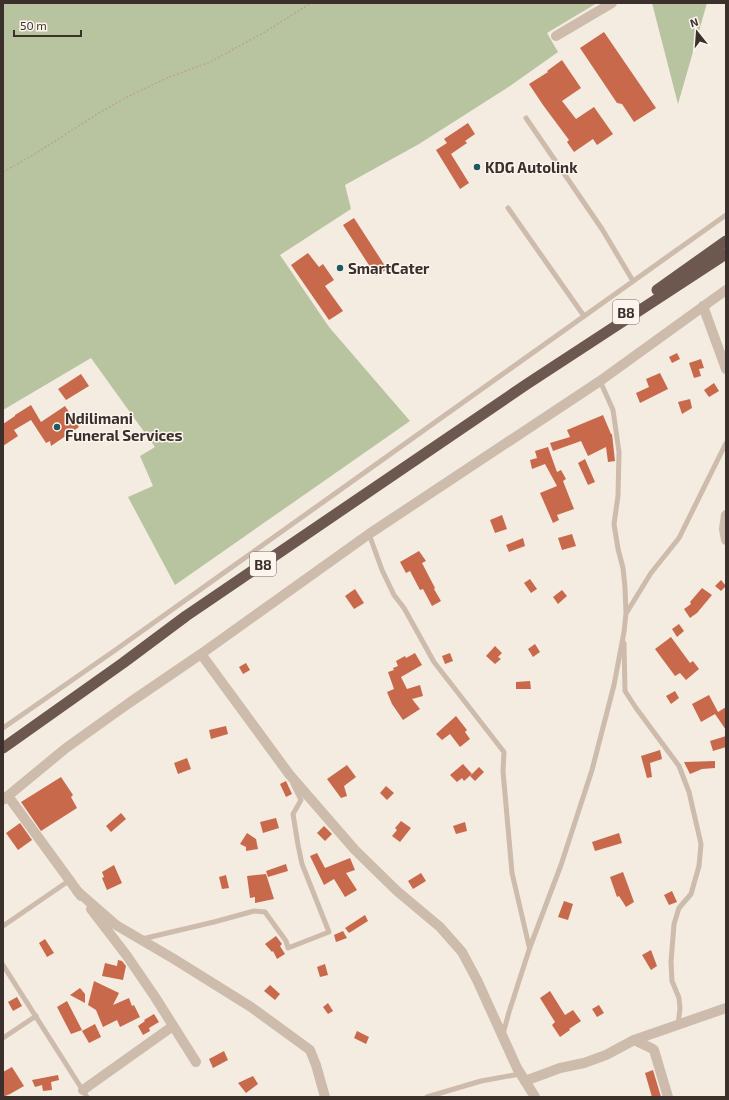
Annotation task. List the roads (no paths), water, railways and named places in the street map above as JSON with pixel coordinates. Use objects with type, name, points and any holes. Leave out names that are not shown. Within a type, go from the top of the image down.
[{"type":"highway","name":"B8","points":[[527,384],[726,241]]},
{"type":"highway","name":"B8","points":[[3,748],[123,663],[186,616],[527,384],[726,254]]},
{"type":"street","points":[[556,36],[612,3]]},
{"type":"street","points":[[196,1062],[174,1026],[127,956],[6,798],[66,748],[129,703],[201,654],[369,534],[600,381],[726,290]]},
{"type":"street","points":[[703,306],[726,369]]},
{"type":"street","points":[[726,515],[724,529],[726,540]]},
{"type":"street","points":[[201,654],[289,774],[355,850],[397,891],[452,939],[466,959],[523,1078],[535,1097]]},
{"type":"street","points":[[77,891],[111,922],[251,1007],[310,1050],[325,1097]]},
{"type":"street","points":[[523,1078],[584,1063],[606,1055],[634,1040],[726,1008]]},
{"type":"street","points":[[85,1094],[174,1026]]},
{"type":"street","points":[[634,1040],[654,1050],[668,1097]]},
{"type":"lane","points":[[526,118],[602,229],[633,281]]},
{"type":"lane","points":[[508,208],[584,316]]},
{"type":"lane","points":[[3,728],[114,651],[726,215]]},
{"type":"lane","points":[[503,1035],[530,947],[561,865],[592,770],[614,685],[624,632],[626,613],[623,568],[614,524],[618,496],[619,452],[613,410],[600,381]]},
{"type":"lane","points":[[626,613],[651,573],[679,538],[726,442]]},
{"type":"lane","points":[[369,534],[394,595],[404,608],[434,662],[504,752],[503,771],[512,873],[530,947]]},
{"type":"lane","points":[[624,632],[625,691],[680,766],[689,792],[701,844],[699,866],[691,894],[679,908],[674,924],[671,962],[672,981],[679,998],[680,1008],[678,1025]]},
{"type":"lane","points":[[139,939],[214,922],[254,910],[265,912],[286,941],[288,948],[329,932],[301,858],[293,814],[301,800],[289,774]]},
{"type":"lane","points":[[3,926],[70,880]]},
{"type":"lane","points":[[3,965],[85,1094]]},
{"type":"lane","points":[[3,1038],[36,1016]]},
{"type":"lane","points":[[427,1097],[481,1081],[523,1078]]},
{"type":"place","name":"KDG Autolink","points":[[477,167]]},
{"type":"place","name":"SmartCater","points":[[340,268]]},
{"type":"place","name":"Ndilimani Funeral Services","points":[[57,427]]}]
